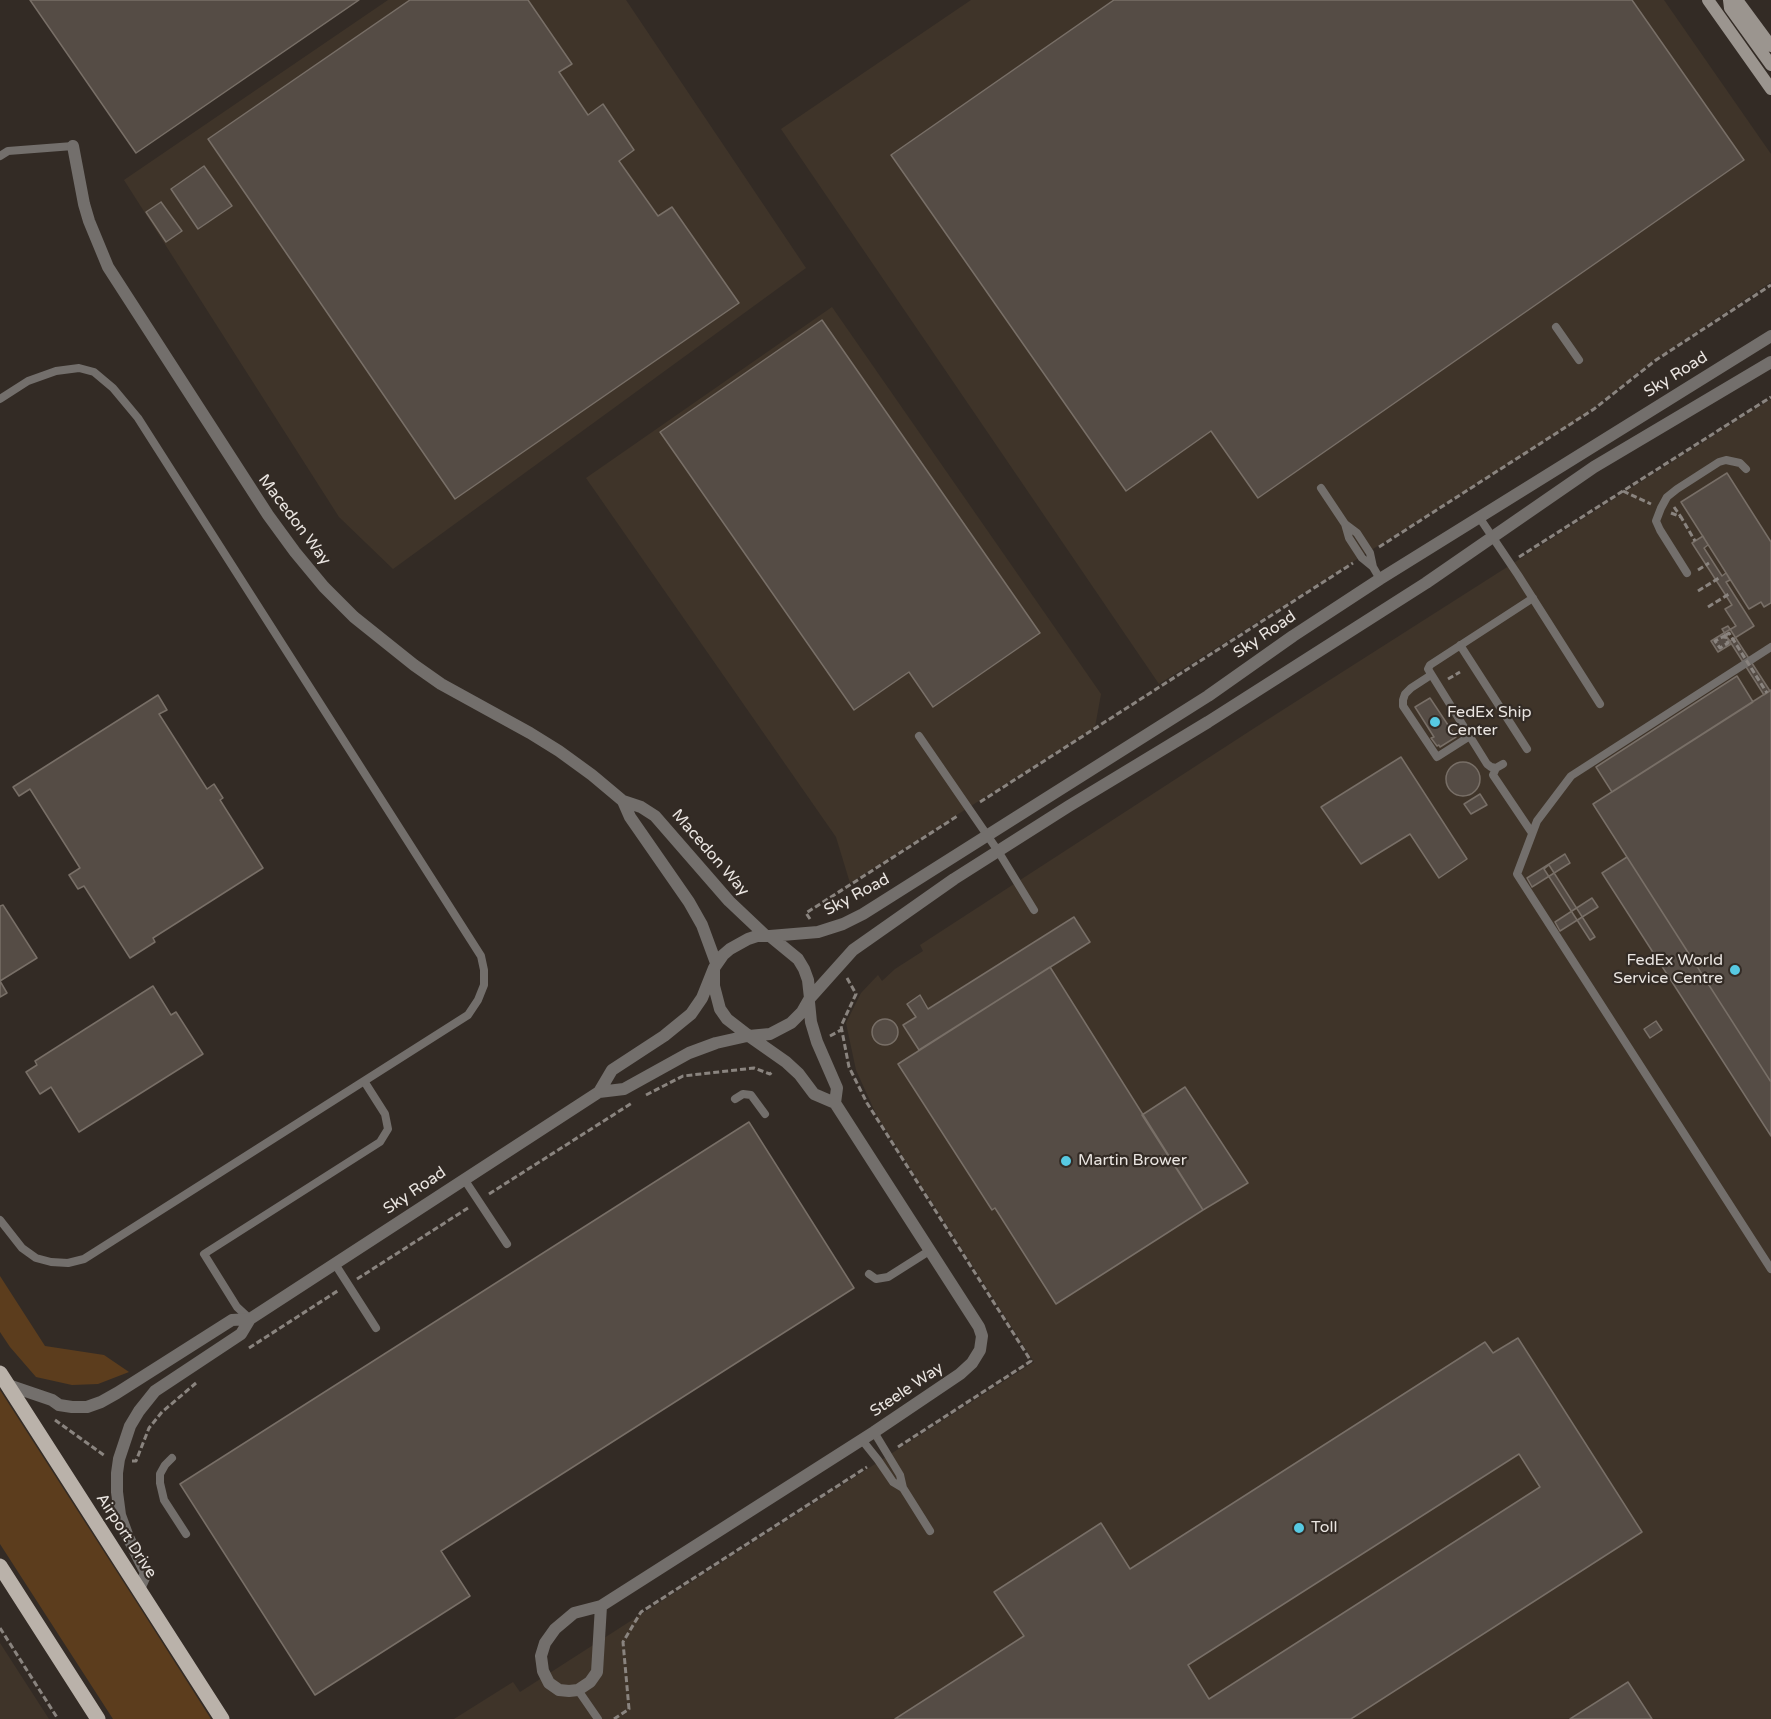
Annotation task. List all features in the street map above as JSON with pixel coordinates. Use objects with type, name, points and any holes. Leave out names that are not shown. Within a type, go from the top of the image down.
[{"type":"main road","name":"Airport Drive","points":[[4,1379],[222,1719]]},
{"type":"main road","points":[[0,1566],[98,1719]]},
{"type":"street","points":[[1708,0],[1771,88]]},
{"type":"street","points":[[1729,0],[1730,8],[1771,65]]},
{"type":"street","points":[[1737,0],[1771,46]]},
{"type":"street","name":"Macedon Way","points":[[73,146],[84,204],[108,267],[242,477],[302,561],[324,587],[354,617],[441,684],[550,745],[623,801],[641,807],[655,816],[729,901],[768,936]]},
{"type":"street","name":"Sky Road","points":[[768,936],[818,932],[843,924],[863,914],[1208,696],[1380,579],[1771,336]]},
{"type":"street","points":[[809,1000],[808,980],[798,959],[768,936],[757,936],[739,944],[723,955],[715,966],[714,986],[720,1009],[727,1018],[748,1036],[760,1036],[779,1031],[797,1018],[838,965],[874,934],[998,851],[1217,716],[1426,583],[1594,467],[1771,362]]},
{"type":"street","name":"Macedon Way","points":[[623,801],[630,817],[698,917],[711,946],[715,966]]},
{"type":"street","name":"Sky Road","points":[[599,1092],[612,1070],[664,1036],[691,1014],[702,998],[715,966]]},
{"type":"street","name":"Steele Way","points":[[809,1000],[811,1022],[817,1042],[837,1088],[835,1103]]},
{"type":"street","name":"Sky Road","points":[[139,1589],[146,1573],[120,1515],[117,1492],[119,1459],[130,1426],[155,1391],[241,1334],[250,1319],[599,1092],[624,1089],[689,1053],[716,1043],[748,1036]]},
{"type":"street","name":"Steele Way","points":[[578,1690],[559,1690],[549,1683],[543,1671],[541,1656],[545,1643],[555,1629],[574,1613],[601,1606],[862,1440],[960,1374],[972,1363],[980,1350],[982,1336],[979,1327],[835,1103],[814,1094],[799,1074],[786,1062],[748,1036]]},
{"type":"street","name":"Sky Road","points":[[4,1379],[59,1405],[87,1407],[101,1402],[232,1320],[250,1319]]},
{"type":"street","points":[[578,1690],[590,1682],[597,1672],[601,1606]]},
{"type":"lane","points":[[0,156],[8,151],[73,146]]},
{"type":"lane","points":[[1556,327],[1579,360]]},
{"type":"lane","points":[[0,399],[28,381],[56,371],[79,368],[94,372],[113,388],[138,418],[481,956],[484,970],[484,985],[468,1015],[84,1259],[68,1263],[36,1258],[22,1248],[0,1220]]},
{"type":"lane","points":[[1687,573],[1656,521],[1664,502],[1677,489],[1719,462],[1736,461],[1746,469]]},
{"type":"lane","points":[[1321,488],[1345,524],[1357,533],[1380,579]]},
{"type":"lane","points":[[1479,517],[1600,704]]},
{"type":"lane","points":[[1532,833],[1493,775],[1500,766],[1491,767],[1487,764],[1428,669],[1430,665],[1533,598]]},
{"type":"lane","points":[[1460,645],[1527,750]]},
{"type":"lane","points":[[1771,647],[1571,776],[1537,821],[1517,874],[1771,1269]]},
{"type":"lane","points":[[1431,675],[1405,694],[1402,699],[1403,706],[1437,757],[1470,736]]},
{"type":"lane","points":[[919,736],[998,851],[1034,910]]},
{"type":"lane","points":[[250,1319],[237,1307],[204,1254],[380,1142],[388,1129],[384,1114],[364,1081]]},
{"type":"lane","points":[[735,1099],[743,1094],[751,1095],[765,1114]]},
{"type":"lane","points":[[464,1179],[507,1244]]},
{"type":"lane","points":[[869,1274],[876,1279],[888,1277],[929,1251]]},
{"type":"lane","points":[[335,1264],[376,1328]]},
{"type":"lane","points":[[874,1432],[900,1475],[903,1488],[930,1531]]},
{"type":"lane","points":[[862,1440],[893,1482],[903,1488]]},
{"type":"lane","points":[[172,1458],[160,1474],[160,1483],[164,1500],[186,1534]]},
{"type":"lane","points":[[578,1690],[596,1718]]},
{"type":"path","points":[[818,932],[806,913],[1594,409],[1656,360],[1771,285]]},
{"type":"path","points":[[1510,563],[1771,397]]},
{"type":"path","points":[[1698,591],[1719,578]]},
{"type":"path","points":[[1708,607],[1729,594]]},
{"type":"path","points":[[1727,636],[1725,638],[1728,643],[1720,648],[1715,641],[1729,633],[1767,693]]},
{"type":"path","points":[[838,965],[856,994],[841,1026],[849,1067],[867,1104],[1030,1361],[887,1454]]},
{"type":"path","points":[[817,1042],[842,1030]]},
{"type":"path","points":[[646,1095],[683,1076],[754,1068],[770,1074],[786,1062]]},
{"type":"path","points":[[249,1348],[636,1100]]},
{"type":"path","points":[[59,1405],[54,1419],[102,1456],[136,1461],[149,1428],[162,1412],[200,1380]]},
{"type":"path","points":[[614,1719],[629,1709],[623,1642],[641,1612],[878,1460]]},
{"type":"path","points":[[0,1628],[58,1719]]},
{"type":"shaded area","points":[[388,0],[626,0],[806,268],[393,569],[339,517],[124,180]]},
{"type":"shaded area","points":[[971,0],[1664,0],[1771,154],[1771,282],[1655,359],[1579,419],[1159,684],[781,129]]},
{"type":"shaded area","points":[[832,307],[1101,694],[1095,727],[850,883],[836,837],[586,478]]},
{"type":"shaded area","points":[[1771,399],[1771,1719],[454,1719],[513,1682],[520,1692],[1034,1362],[876,1114],[856,1070],[846,1023],[861,993],[878,975],[882,981],[895,969],[923,951],[920,945],[1256,727]]},
{"type":"shaded area","points":[[0,1276],[45,1346],[104,1355],[129,1372],[98,1384],[72,1385],[36,1377],[0,1332]]},
{"type":"shaded area","points":[[0,1390],[211,1719],[113,1719],[0,1544]]},
{"type":"shaded area","points":[[0,1643],[49,1719],[0,1719]]},
{"type":"building","points":[[30,0],[359,0],[136,153]]},
{"type":"building","points":[[410,0],[528,0],[572,64],[559,72],[588,115],[603,104],[634,150],[619,161],[658,216],[672,207],[739,303],[455,499],[208,139]]},
{"type":"building","points":[[1114,0],[1632,0],[1744,160],[1258,498],[1211,431],[1126,491],[891,155]]},
{"type":"building","points":[[204,166],[232,206],[198,229],[171,189]]},
{"type":"building","points":[[161,202],[182,231],[166,242],[146,212]]},
{"type":"building","points":[[822,320],[1040,633],[933,707],[909,672],[854,710],[660,432]]},
{"type":"building","points":[[1727,473],[1771,542],[1771,603],[1764,607],[1761,602],[1749,609],[1681,502]]},
{"type":"building","points":[[1703,536],[1708,545],[1704,548],[1722,576],[1726,573],[1730,580],[1726,582],[1754,626],[1730,641],[1724,633],[1736,626],[1725,609],[1732,605],[1692,543]]},
{"type":"building","points":[[1728,626],[1770,691],[1764,695],[1722,629]]},
{"type":"building","points":[[1724,633],[1731,644],[1718,652],[1711,641]]},
{"type":"building","points":[[1737,676],[1753,702],[1612,792],[1596,767]]},
{"type":"building","name":"FedEx World Service Centre","points":[[1771,690],[1771,1082],[1593,804]]},
{"type":"building","points":[[158,695],[167,710],[159,714],[207,789],[214,784],[223,798],[220,800],[263,868],[153,938],[155,942],[130,958],[84,886],[78,889],[69,875],[80,868],[30,789],[19,796],[13,787]]},
{"type":"building","name":"FedEx Ship Center","points":[[1430,698],[1456,737],[1440,747],[1431,738],[1434,737],[1415,707]]},
{"type":"building","points":[[1401,757],[1467,859],[1439,878],[1410,834],[1361,864],[1321,807]]},
{"type":"building","points":[[1463,762],[1475,767],[1480,779],[1475,791],[1463,796],[1451,791],[1446,779],[1451,767]]},
{"type":"building","points":[[1480,794],[1487,805],[1471,814],[1464,804]]},
{"type":"building","points":[[1565,854],[1570,863],[1532,887],[1527,878]]},
{"type":"building","points":[[1627,857],[1771,1082],[1771,1136],[1602,873]]},
{"type":"building","points":[[1549,865],[1595,937],[1590,940],[1544,869]]},
{"type":"building","points":[[1592,898],[1598,907],[1560,931],[1555,922]]},
{"type":"building","points":[[3,905],[37,958],[0,981],[0,906]]},
{"type":"building","points":[[1074,917],[1090,942],[919,1050],[903,1025],[916,1017],[907,1004],[920,995],[928,1009]]},
{"type":"building","name":"Martin Brower","points":[[1050,967],[1203,1210],[1056,1304],[995,1208],[992,1210],[898,1064]]},
{"type":"building","points":[[0,981],[7,993],[0,997]]},
{"type":"building","points":[[153,986],[171,1015],[176,1012],[203,1054],[79,1132],[51,1087],[40,1094],[26,1072],[37,1065],[35,1061]]},
{"type":"building","points":[[885,1019],[895,1022],[898,1032],[895,1042],[885,1045],[875,1042],[872,1032],[875,1022]]},
{"type":"building","points":[[1656,1021],[1662,1030],[1650,1038],[1644,1029]]},
{"type":"building","points":[[1185,1087],[1248,1183],[1203,1210],[1142,1115]]},
{"type":"building","points":[[749,1122],[854,1288],[441,1551],[470,1596],[315,1695],[180,1484]]},
{"type":"building","name":"Toll","points":[[1518,1338],[1642,1532],[1351,1719],[895,1719],[1024,1636],[994,1592],[1101,1523],[1130,1569],[1485,1342],[1493,1353]],"holes":[[[1519,1454],[1540,1487],[1209,1699],[1188,1665]]]},
{"type":"building","points":[[1628,1682],[1652,1719],[1570,1719]]},
{"type":"place","name":"FedEx Ship Center","points":[[1435,722]]},
{"type":"place","name":"FedEx World Service Centre","points":[[1735,970]]},
{"type":"place","name":"Martin Brower","points":[[1066,1161]]},
{"type":"place","name":"Toll","points":[[1299,1528]]}]
